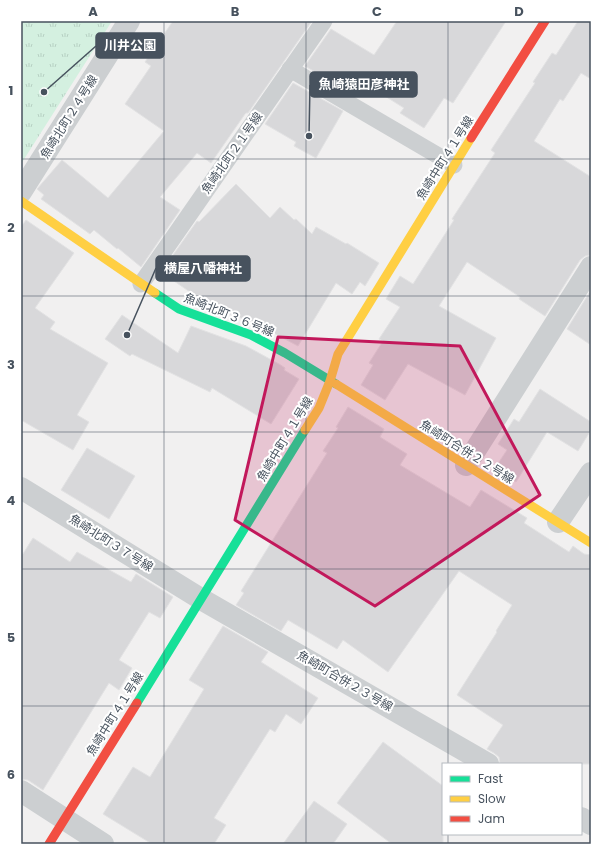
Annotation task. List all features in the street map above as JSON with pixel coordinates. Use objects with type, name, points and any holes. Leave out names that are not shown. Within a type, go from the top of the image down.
[{"type":"street","name":"魚崎北町２４号線","points":[[21,192],[130,21]]},
{"type":"street","name":"魚崎中町４１号線","points":[[49,844],[319,408],[330,381],[338,354],[454,165],[545,21]]},
{"type":"street","name":"魚崎北町３６号線","points":[[21,201],[179,309],[251,335],[285,353],[330,381]]},
{"type":"street","points":[[466,465],[591,267]]},
{"type":"street","name":"魚崎町合併２２号線","points":[[330,381],[591,543]]},
{"type":"street","points":[[558,522],[591,473]]},
{"type":"street","name":"魚崎北町３７号線","points":[[21,488],[202,599]]},
{"type":"street","name":"魚崎町合併２３号線","points":[[202,599],[486,763]]},
{"type":"street","points":[[21,791],[103,844]]},
{"type":"street","points":[[582,819],[591,824]]},
{"type":"lane","name":"魚崎北町２１号線","points":[[141,284],[324,21]]},
{"type":"lane","points":[[290,69],[454,165]]},
{"type":"highlighted area","points":[[278,337],[460,346],[540,495],[375,606],[235,520]]},
{"type":"green space","points":[[21,21],[112,21],[21,164]]},
{"type":"building","points":[[173,21],[312,21],[211,163],[197,153],[160,197],[180,210],[141,267],[94,230],[90,234],[41,199],[44,195],[37,189],[62,160],[108,198],[164,131],[125,104],[151,66],[145,62]]},
{"type":"building","points":[[397,21],[506,21],[453,103],[444,98],[424,128],[400,113],[404,108],[361,81],[353,94],[305,66],[331,29],[374,55]]},
{"type":"building","points":[[578,21],[591,21],[591,79],[581,73],[563,101],[560,99],[534,141],[591,177],[591,255],[585,256],[580,260],[545,316],[519,299],[520,297],[467,262],[439,306],[496,338],[465,395],[408,364],[385,400],[361,385],[373,365],[369,363],[383,341],[379,339],[400,307],[386,299],[400,276],[413,284],[454,220],[452,219],[495,153],[491,150],[535,83],[533,82],[552,53],[556,55]]},
{"type":"building","points":[[293,83],[343,111],[316,158],[294,146],[296,142],[265,124]]},
{"type":"building","points":[[236,184],[270,218],[280,207],[312,234],[316,227],[346,244],[347,243],[379,263],[365,286],[360,282],[352,294],[336,283],[298,346],[255,323],[202,304],[203,301],[161,272],[197,221],[199,222]]},
{"type":"building","points":[[26,220],[74,253],[35,308],[55,322],[50,329],[108,363],[77,415],[89,422],[73,450],[21,420],[21,227]]},
{"type":"building","points":[[591,290],[591,345],[567,329]]},
{"type":"building","points":[[122,315],[178,353],[191,326],[246,346],[279,364],[285,368],[284,370],[299,379],[271,424],[212,388],[210,392],[132,354],[130,356],[105,339]]},
{"type":"building","points":[[540,389],[591,422],[591,430],[578,451],[547,432],[516,482],[495,468],[507,450],[498,444],[514,419],[519,422]]},
{"type":"building","points":[[348,407],[384,429],[380,437],[407,454],[400,465],[470,507],[481,490],[527,518],[524,523],[569,552],[573,546],[584,554],[591,555],[591,764],[500,763],[499,757],[487,749],[503,725],[457,695],[497,632],[496,631],[512,605],[459,571],[388,672],[343,640],[337,649],[288,620],[281,631],[236,605],[244,593],[241,591],[327,453],[323,451],[338,428],[336,427]]},
{"type":"building","points":[[87,448],[135,476],[109,519],[61,490]]},
{"type":"building","points":[[33,538],[70,562],[77,552],[131,582],[136,574],[173,597],[160,618],[149,612],[119,660],[132,668],[119,690],[109,683],[43,790],[28,780],[21,779],[21,557]]},
{"type":"building","points":[[223,626],[268,652],[261,662],[318,698],[301,724],[286,714],[275,732],[270,729],[214,818],[226,825],[214,844],[152,844],[103,814],[133,767],[150,777],[204,689],[189,680]]},
{"type":"building","points":[[383,742],[442,785],[443,844],[392,844],[337,803]]},
{"type":"building","points":[[314,801],[347,824],[333,844],[283,844]]},
{"type":"traffic: fast","points":[[155,293],[179,309],[251,335],[285,353],[336,384]]},
{"type":"traffic: fast","points":[[137,703],[305,430]]},
{"type":"traffic: slow","points":[[305,430],[319,408],[330,381],[338,354],[471,138]]},
{"type":"traffic: slow","points":[[21,201],[155,293]]},
{"type":"traffic: slow","points":[[336,384],[591,543]]},
{"type":"traffic: jam","points":[[471,138],[545,21]]},
{"type":"traffic: jam","points":[[49,844],[137,703]]},
{"type":"place","name":"川井公園","points":[[44,92]]},
{"type":"place","name":"魚崎猿田彦神社","points":[[309,136]]},
{"type":"place","name":"横屋八幡神社","points":[[127,335]]}]
